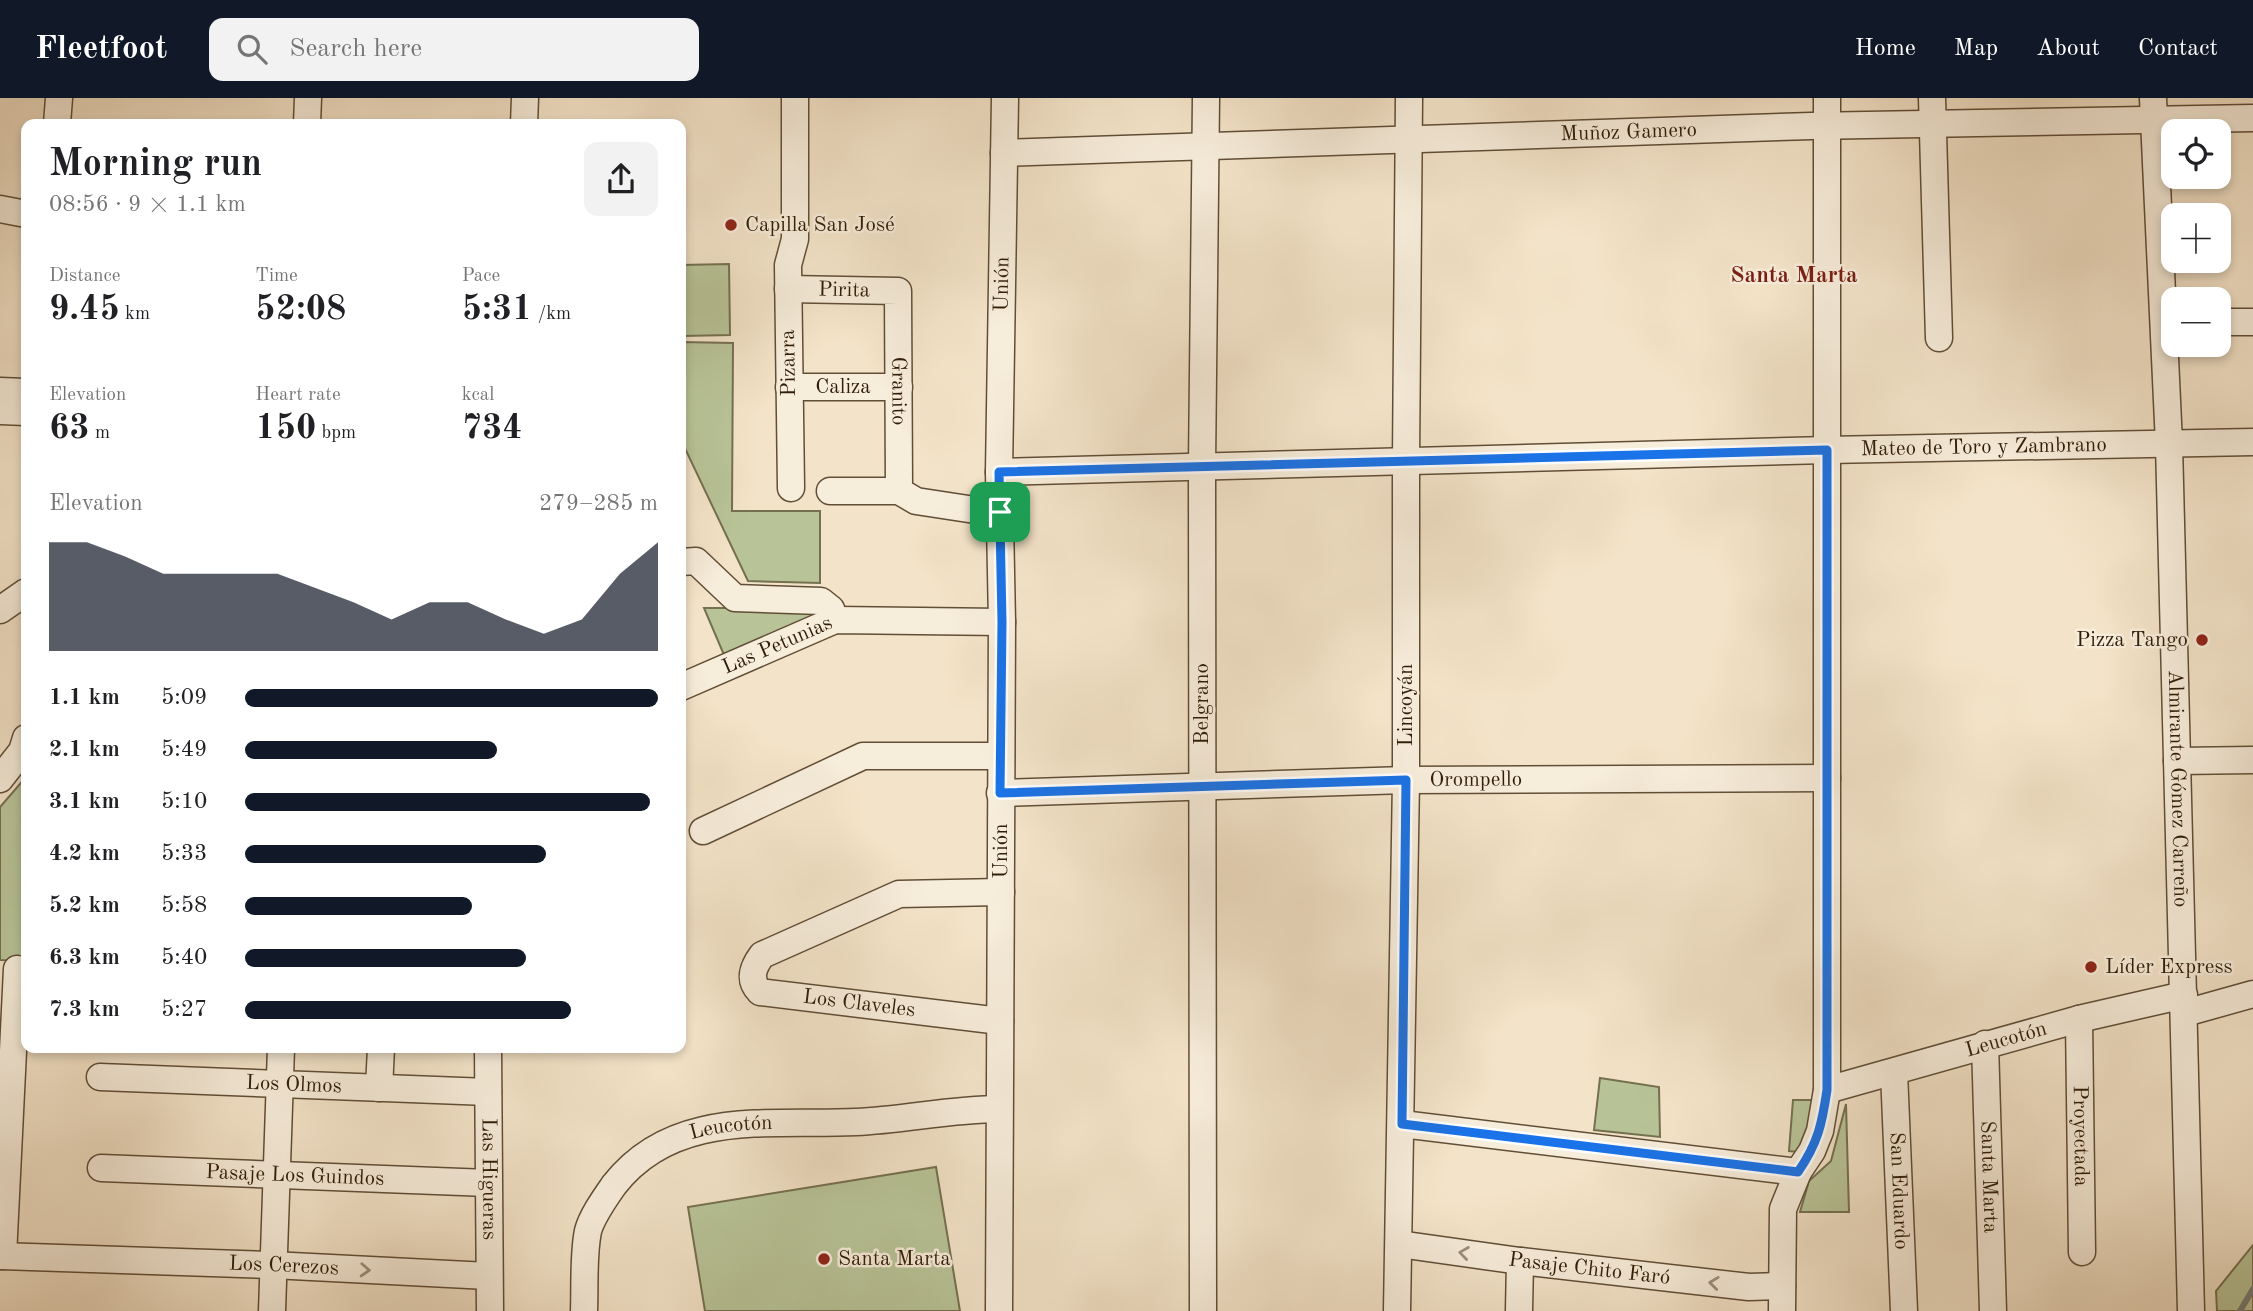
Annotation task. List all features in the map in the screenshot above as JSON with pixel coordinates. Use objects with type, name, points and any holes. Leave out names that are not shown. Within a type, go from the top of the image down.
[{"type":"street","points":[[57,119],[59,98]]},
{"type":"street","points":[[307,98],[307,119]]},
{"type":"street","points":[[524,119],[525,98]]},
{"type":"street","name":"Pizarra","points":[[791,488],[788,265],[795,239],[795,98]]},
{"type":"street","name":"Unión","points":[[999,1311],[1002,622],[999,472],[1004,98]]},
{"type":"street","name":"Belgrano","points":[[1203,1311],[1202,466],[1206,98]]},
{"type":"street","name":"Lincoyán","points":[[1397,1311],[1406,780],[1409,98]]},
{"type":"street","points":[[1782,1298],[1783,1209],[1798,1172],[1812,1151],[1820,1131],[1827,1090],[1827,98]]},
{"type":"street","name":"Muñoz Gamero","points":[[1004,153],[1827,126],[1933,111],[2153,109],[2253,118]]},
{"type":"street","name":"Almirante Gómez Carreño","points":[[2153,109],[2165,287]]},
{"type":"street","points":[[1933,111],[1939,338]]},
{"type":"street","points":[[0,209],[21,213]]},
{"type":"street","name":"Pirita","points":[[789,289],[898,290]]},
{"type":"street","name":"Granito","points":[[898,290],[899,491]]},
{"type":"street","points":[[2231,322],[2253,322]]},
{"type":"street","name":"Almirante Gómez Carreño","points":[[2168,357],[2191,1311]]},
{"type":"street","name":"Caliza","points":[[789,387],[899,387]]},
{"type":"street","points":[[0,391],[21,392]]},
{"type":"street","points":[[0,411],[21,412]]},
{"type":"street","name":"Mateo de Toro y Zambrano","points":[[999,472],[1827,450],[2253,442]]},
{"type":"street","points":[[830,491],[899,491],[916,502],[1000,512]]},
{"type":"street","points":[[686,562],[696,561],[735,598],[821,601],[831,609],[835,620]]},
{"type":"street","points":[[0,610],[21,595]]},
{"type":"street","name":"Las Petunias","points":[[686,685],[835,620],[1002,622]]},
{"type":"street","points":[[0,779],[21,752]]},
{"type":"street","points":[[703,831],[863,755],[1001,755]]},
{"type":"street","points":[[2177,761],[2253,761]]},
{"type":"street","name":"Orompello","points":[[1000,793],[1406,780],[1827,778]]},
{"type":"street","name":"Los Claveles","points":[[1000,1021],[760,992],[754,986],[753,976],[754,965],[762,955],[899,894],[1001,892]]},
{"type":"street","points":[[2,1256],[17,969]]},
{"type":"street","name":"Leucotón","points":[[1827,1090],[2079,1019],[2253,994]]},
{"type":"street","name":"Proyectada","points":[[2079,1019],[2082,1252]]},
{"type":"street","name":"Santa Marta","points":[[1985,1044],[1993,1311]]},
{"type":"street","points":[[272,1311],[281,1053]]},
{"type":"street","points":[[379,1088],[381,1053]]},
{"type":"street","name":"Las Higueras","points":[[488,1053],[490,1311]]},
{"type":"street","name":"San Eduardo","points":[[1894,1072],[1904,1311]]},
{"type":"street","name":"Los Olmos","points":[[100,1077],[488,1092]]},
{"type":"street","name":"Leucotón","points":[[584,1311],[589,1230],[605,1197],[646,1153],[681,1136],[716,1126],[780,1122],[857,1122],[973,1109],[999,1109]]},
{"type":"street","points":[[1402,1124],[1798,1172]]},
{"type":"street","name":"Pasaje Los Guindos","points":[[101,1168],[488,1183]]},
{"type":"street","name":"Pasaje Chito Faró","points":[[1399,1244],[1520,1261],[1749,1287],[1782,1298]]},
{"type":"street","name":"Los Cerezos","points":[[2,1256],[272,1265],[488,1276]]},
{"type":"street","points":[[1519,1311],[1520,1261]]},
{"type":"green space","points":[[729,264],[730,335],[686,336],[686,265]]},
{"type":"green space","points":[[686,342],[733,343],[732,511],[820,511],[820,583],[748,581],[686,451]]},
{"type":"green space","points":[[704,608],[823,608],[823,615],[724,655]]},
{"type":"green space","points":[[21,783],[21,961],[0,960],[0,807]]},
{"type":"green space","points":[[1600,1078],[1659,1087],[1660,1137],[1594,1130]]},
{"type":"green space","points":[[1793,1100],[1813,1100],[1810,1127],[1798,1152],[1789,1151]]},
{"type":"green space","points":[[1846,1104],[1849,1212],[1800,1212],[1809,1181],[1831,1161]]},
{"type":"green space","name":"Santa Marta","points":[[936,1167],[960,1311],[705,1311],[688,1207]]},
{"type":"green space","points":[[2253,1245],[2253,1311],[2217,1311],[2216,1291]]},
{"type":"waterway","points":[[2240,1311],[2253,1289]]},
{"type":"place","name":"Capilla San José","points":[[731,225]]},
{"type":"place","name":"Pizza Tango","points":[[2202,640]]},
{"type":"place","name":"Líder Express","points":[[2091,967]]},
{"type":"place","name":"Santa Marta","points":[[824,1259]]},
{"type":"district","name":"Santa Marta","points":[[1794,275]]},
{"type":"route","points":[[1827,450],[1827,1090],[1820,1131],[1812,1151],[1798,1172],[1402,1124],[1406,780],[1000,793],[1000,512],[999,472],[1827,450]]}]
